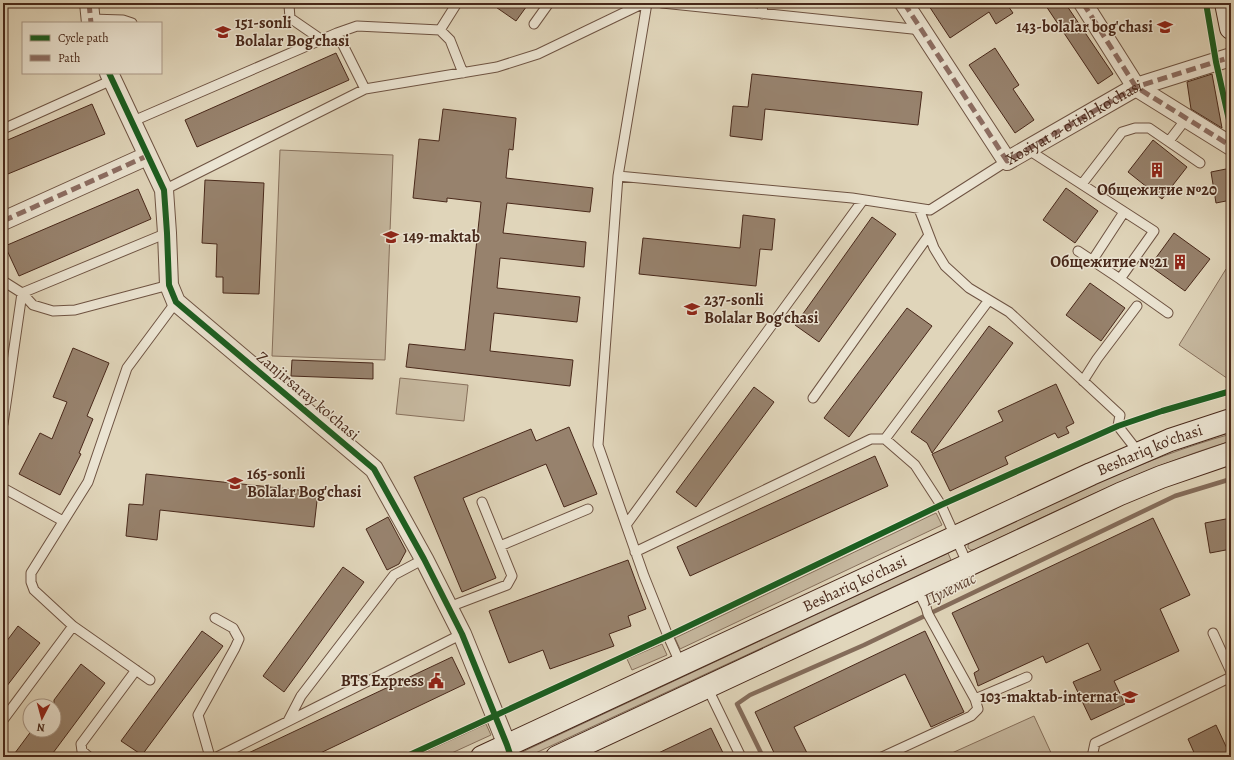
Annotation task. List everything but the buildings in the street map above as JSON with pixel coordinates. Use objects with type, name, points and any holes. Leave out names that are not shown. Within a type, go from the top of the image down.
[{"type":"main road","name":"Beshariq ko'chasi","points":[[482,757],[509,751],[681,664],[1091,474],[1188,434],[1231,420]]},
{"type":"main road","name":"Beshariq ko'chasi","points":[[557,757],[1120,494],[1161,477],[1231,453]]},
{"type":"street","name":"Xosiyat 2-o'tish ko'chasi","points":[[904,3],[1006,161],[1136,87],[1231,57]]},
{"type":"street","points":[[1083,3],[1136,87],[1231,146]]},
{"type":"street","name":"Zanjirsaray ko'chasi","points":[[111,77],[164,190],[169,285],[176,302],[374,469],[424,559],[462,634],[509,751]]},
{"type":"street","points":[[3,221],[147,156]]},
{"type":"lane","points":[[290,3],[290,18],[322,40]]},
{"type":"lane","points":[[440,30],[457,3]]},
{"type":"lane","points":[[534,24],[549,3]]},
{"type":"lane","points":[[164,190],[365,90],[497,67],[538,54],[645,3]]},
{"type":"lane","points":[[645,3],[618,176],[598,445],[635,552],[665,630],[681,664]]},
{"type":"lane","points":[[662,3],[922,30]]},
{"type":"lane","points":[[762,14],[763,3]]},
{"type":"lane","points":[[90,15],[129,22]]},
{"type":"lane","points":[[131,122],[337,33],[357,26],[440,30],[450,40],[463,72]]},
{"type":"lane","points":[[337,33],[365,90]]},
{"type":"lane","points":[[3,129],[111,77]]},
{"type":"lane","points":[[1169,141],[1186,119]]},
{"type":"lane","points":[[1082,184],[1122,132],[1135,128],[1149,128],[1200,163]]},
{"type":"lane","points":[[1027,149],[1154,231],[1120,279]]},
{"type":"lane","points":[[618,176],[863,200],[930,210],[1006,161]]},
{"type":"lane","points":[[626,525],[863,200]]},
{"type":"lane","points":[[919,209],[934,248],[945,266],[968,288],[1009,312],[1120,415],[1118,426],[1139,453]]},
{"type":"lane","points":[[1092,261],[1124,212]]},
{"type":"lane","points":[[22,294],[167,233]]},
{"type":"lane","points":[[813,398],[929,235]]},
{"type":"lane","points":[[1078,252],[1120,279],[1168,313]]},
{"type":"lane","points":[[3,281],[22,294],[33,305],[53,311],[76,310],[169,285]]},
{"type":"lane","points":[[3,424],[22,294]]},
{"type":"lane","points":[[884,439],[989,300]]},
{"type":"lane","points":[[150,680],[73,626],[34,590],[31,582],[31,573],[88,482],[127,368],[176,302]]},
{"type":"lane","points":[[1083,381],[1097,359],[1137,306]]},
{"type":"lane","points":[[635,552],[871,438],[884,439],[916,465],[942,505],[968,565]]},
{"type":"lane","points":[[3,488],[63,520]]},
{"type":"lane","points":[[449,607],[507,585],[512,576],[482,502]]},
{"type":"lane","points":[[500,546],[588,509]]},
{"type":"lane","points":[[288,721],[301,696],[394,575],[424,559]]},
{"type":"lane","points":[[882,757],[971,716],[978,709],[928,614],[917,589]]},
{"type":"lane","points":[[210,757],[198,715],[239,639],[233,628],[214,618]]},
{"type":"lane","points":[[3,720],[73,626]]},
{"type":"lane","points":[[1213,633],[1231,672]]},
{"type":"lane","points":[[217,757],[462,634]]},
{"type":"lane","points":[[89,757],[82,751],[81,744],[136,670]]},
{"type":"lane","points":[[974,699],[1027,677]]},
{"type":"lane","points":[[1092,757],[1095,742],[1231,677]]},
{"type":"lane","points":[[707,687],[741,757]]},
{"type":"shaded area","points":[[280,150],[393,155],[385,360],[272,356]]},
{"type":"shaded area","points":[[1231,267],[1231,381],[1179,345],[1226,269]]},
{"type":"shaded area","points":[[400,378],[468,385],[464,421],[396,414]]},
{"type":"shaded area","points":[[1231,434],[1231,441],[1133,477],[1069,505],[974,550],[968,548],[970,542],[1098,483],[1164,456]]},
{"type":"shaded area","points":[[936,513],[942,525],[680,649],[675,638]]},
{"type":"shaded area","points":[[948,553],[951,560],[527,757],[519,757],[520,753]]},
{"type":"shaded area","points":[[662,644],[667,655],[632,670],[627,659]]},
{"type":"shaded area","points":[[1034,716],[1053,757],[943,757]]},
{"type":"shaded area","points":[[486,724],[491,735],[443,757],[414,757]]},
{"type":"waterway","name":"Пулемас","points":[[763,757],[737,704],[750,695],[864,645],[1175,496],[1231,479]]},
{"type":"marked path","points":[[89,3],[91,22]]},
{"type":"marked path","points":[[904,3],[1007,161],[1136,87],[1231,57]]},
{"type":"marked path","points":[[1083,3],[1136,87],[1231,146]]},
{"type":"marked path","points":[[3,221],[147,156]]},
{"type":"cycle path","points":[[1206,3],[1216,62],[1231,129]]},
{"type":"cycle path","points":[[109,74],[164,190],[169,285],[176,302],[374,469],[424,559],[462,634],[511,757]]},
{"type":"cycle path","points":[[405,757],[668,636],[941,505],[1118,426],[1162,411],[1231,391]]},
{"type":"place","name":"143-bolalar bog'chasi","points":[[1165,27]]},
{"type":"place","name":"151-sonli Bolalar Bog'chasi","points":[[223,32]]},
{"type":"place","name":"Общежитие №20","points":[[1157,170]]},
{"type":"place","name":"149-maktab","points":[[391,237]]},
{"type":"place","name":"Общежитие №21","points":[[1180,262]]},
{"type":"place","name":"237-sonli Bolalar Bog'chasi","points":[[692,309]]},
{"type":"place","name":"165-sonli Bolalar Bog'chasi","points":[[235,483]]},
{"type":"place","name":"BTS Express","points":[[436,681]]},
{"type":"place","name":"103-maktab-internat","points":[[1130,697]]}]
